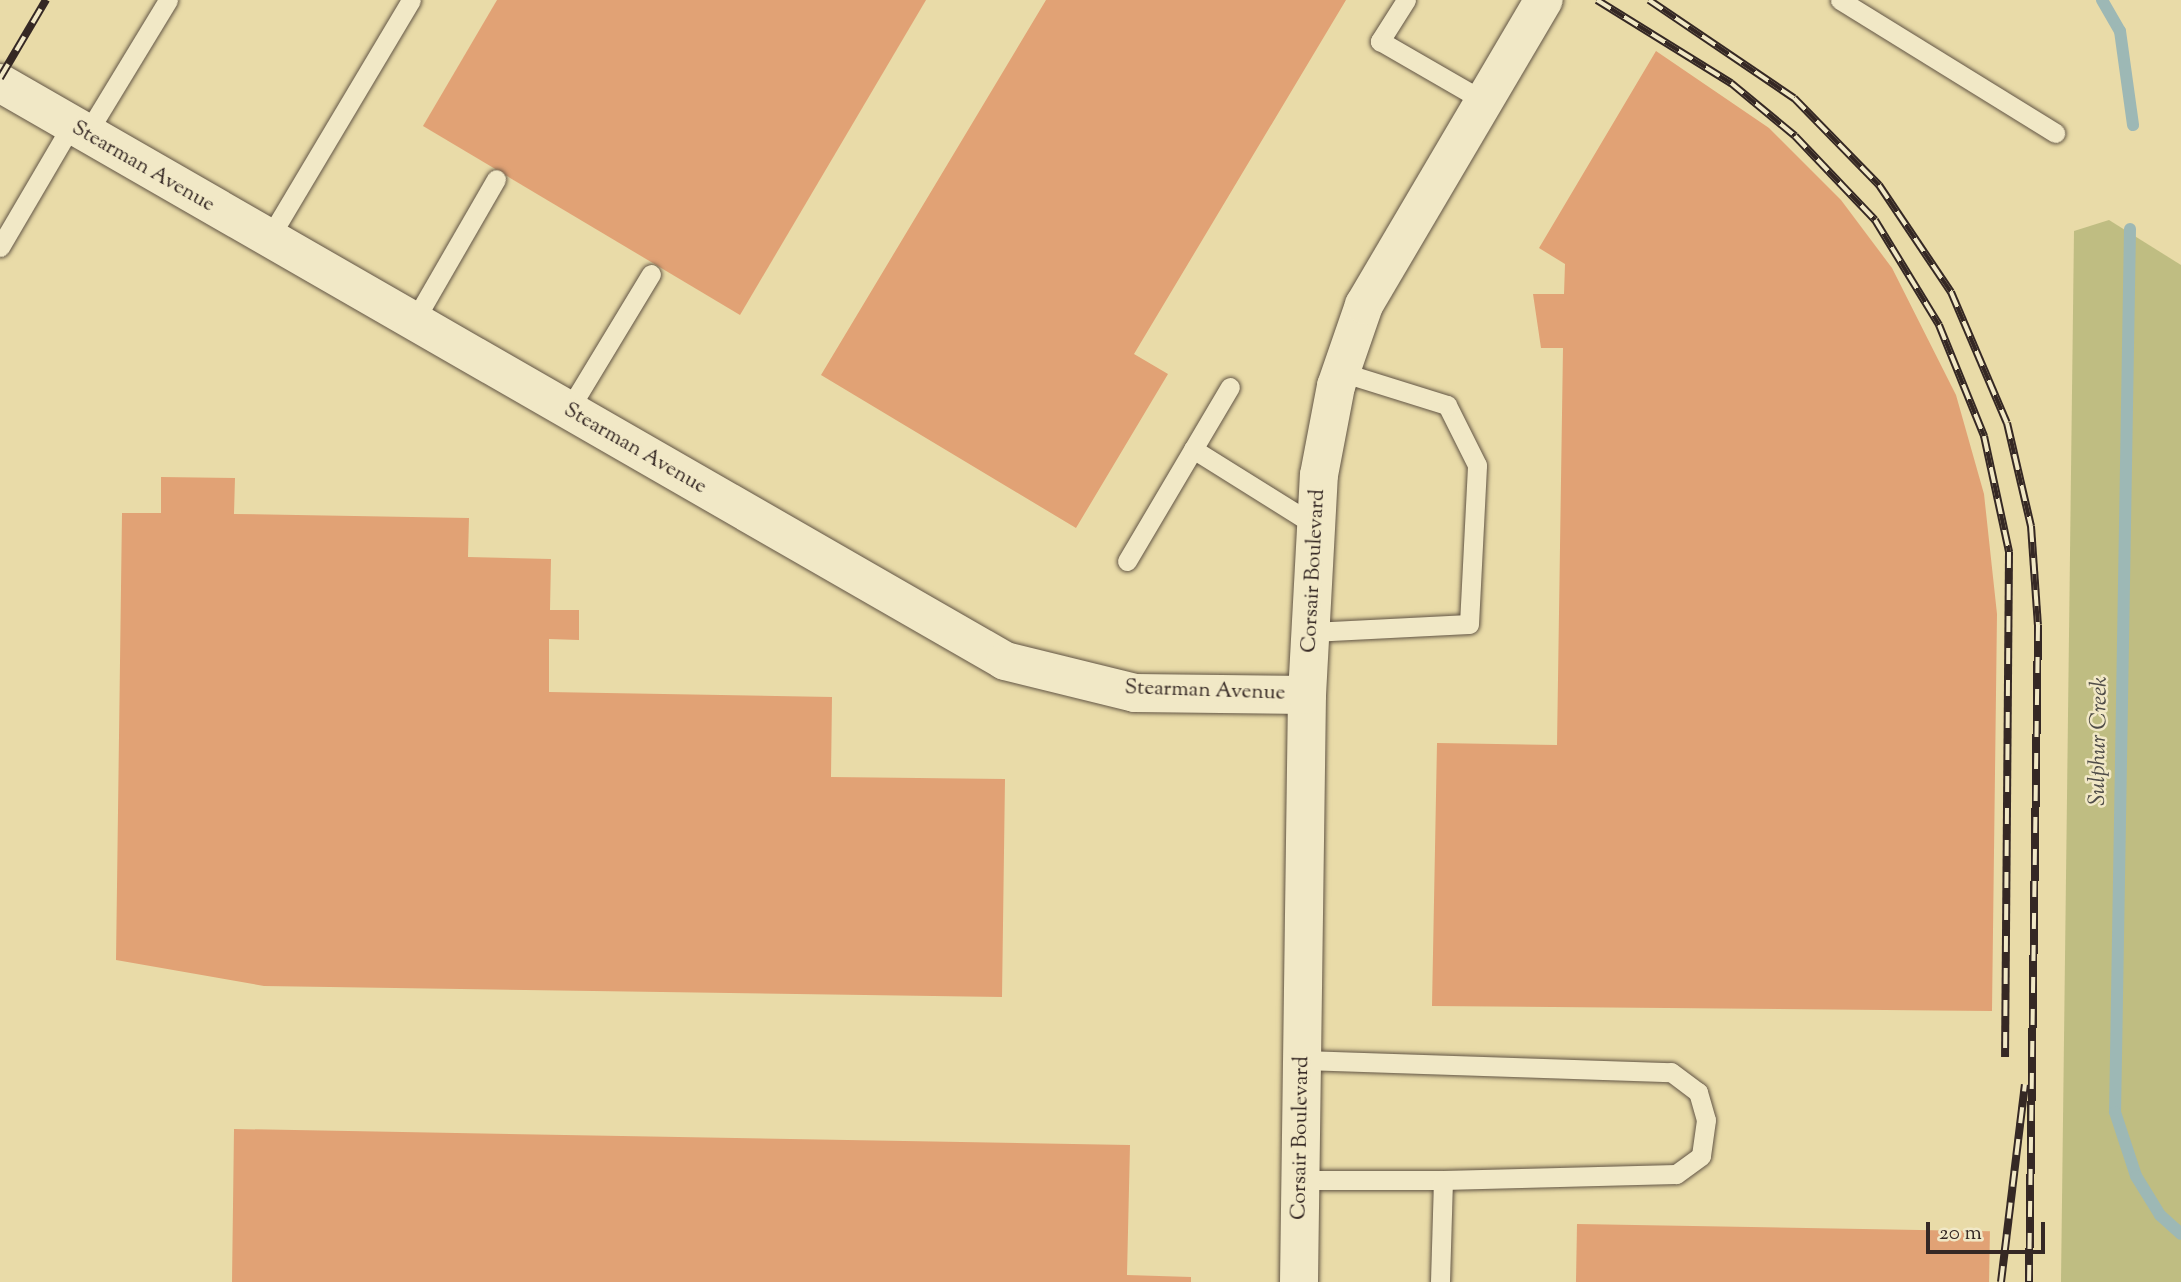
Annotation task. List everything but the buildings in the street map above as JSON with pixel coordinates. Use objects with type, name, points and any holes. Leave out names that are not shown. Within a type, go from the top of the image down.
[{"type":"street","name":"Corsair Boulevard","points":[[1299,1282],[1307,695],[1319,475],[1341,372],[1364,305],[1544,0]]},
{"type":"street","name":"Stearman Avenue","points":[[0,83],[268,240],[1005,661],[1135,694],[1307,695]]},
{"type":"lane","points":[[0,247],[168,0]]},
{"type":"lane","points":[[268,240],[411,0]]},
{"type":"lane","points":[[1406,0],[1380,41],[1484,101]]},
{"type":"lane","points":[[1840,0],[2055,133]]},
{"type":"lane","points":[[413,323],[496,179]]},
{"type":"lane","points":[[568,411],[651,274]]},
{"type":"lane","points":[[1311,632],[1469,624],[1477,465],[1447,405],[1404,387],[1341,372]]},
{"type":"lane","points":[[1127,561],[1230,387]]},
{"type":"lane","points":[[1193,449],[1316,526]]},
{"type":"lane","points":[[1300,1180],[1443,1180],[1676,1174],[1701,1156],[1706,1120],[1698,1092],[1671,1072],[1303,1060]]},
{"type":"lane","points":[[1440,1282],[1443,1180]]},
{"type":"shaded area","points":[[2109,220],[2181,265],[2181,1282],[2061,1282],[2074,231]]},
{"type":"waterway","name":"Sulphur Creek","points":[[2102,0],[2120,31],[2133,125]]},
{"type":"waterway","name":"Sulphur Creek","points":[[2130,229],[2115,1112],[2136,1176],[2160,1215],[2181,1234]]},
{"type":"railway","points":[[0,78],[46,0]]},
{"type":"railway","points":[[1597,0],[1731,83],[1795,136],[1875,220],[1939,325],[1984,436],[2009,552],[2005,1057]]},
{"type":"railway","points":[[1649,0],[1794,98],[1879,185],[1951,292],[2007,423],[2031,526],[2038,625],[2029,1282]]},
{"type":"railway","points":[[2001,1282],[2025,1084]]}]
